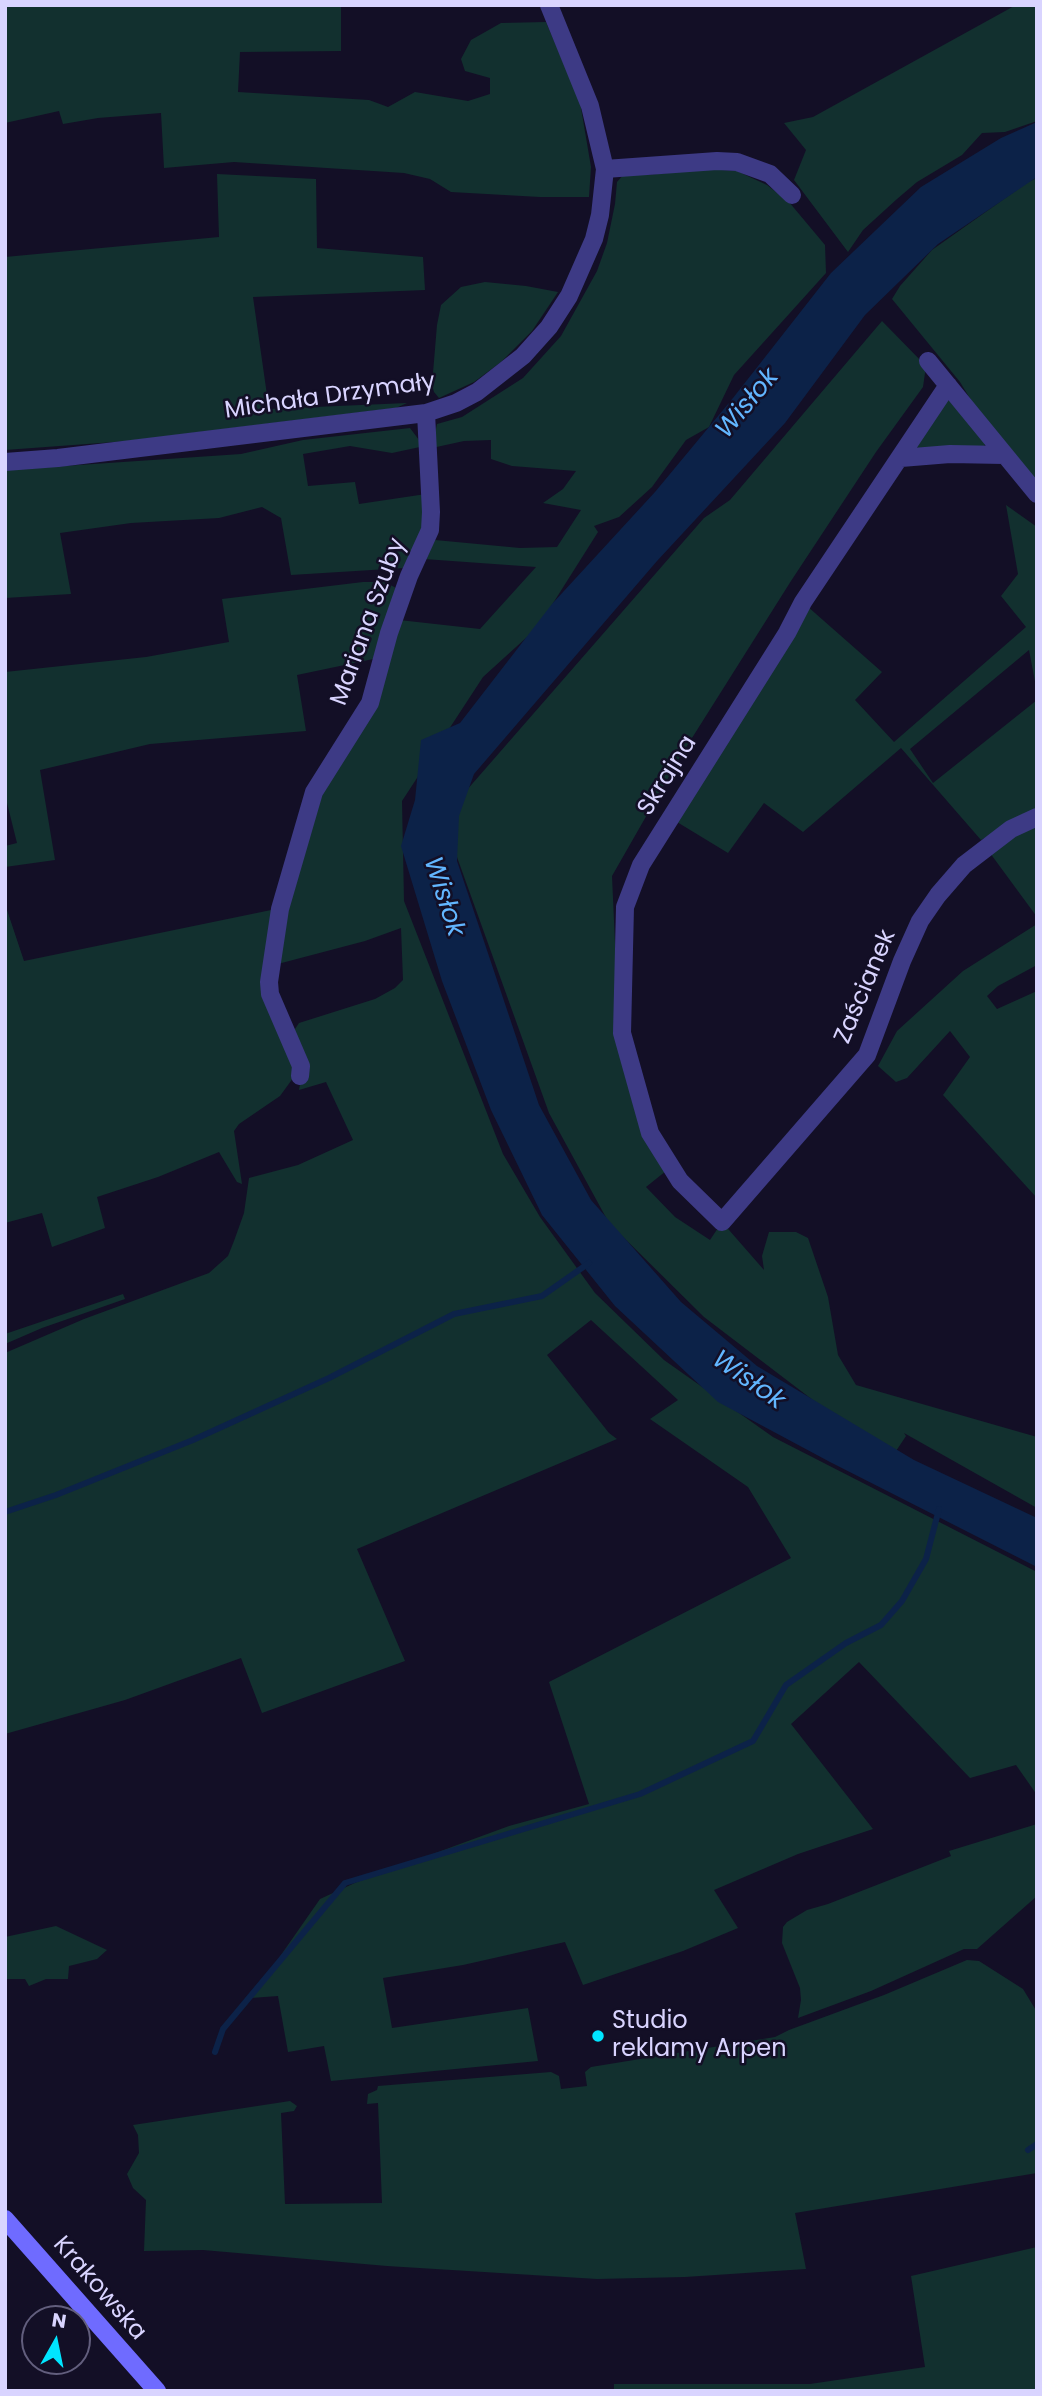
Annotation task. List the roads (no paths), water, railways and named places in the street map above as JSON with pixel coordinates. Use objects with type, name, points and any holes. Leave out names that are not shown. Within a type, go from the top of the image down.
[{"type":"main road","name":"Krakowska","points":[[5,2219],[157,2391]]},
{"type":"street","name":"Michała Drzymały","points":[[5,462],[58,458],[426,412],[456,403],[477,392],[523,356],[549,327],[569,296],[594,239],[600,215],[605,169],[590,106],[549,5]]},
{"type":"street","points":[[605,169],[737,162],[770,174],[792,195]]},
{"type":"street","points":[[928,361],[1037,494]]},
{"type":"street","name":"Skrajna","points":[[722,1222],[680,1181],[650,1133],[622,1033],[625,907],[641,866],[787,633],[803,602],[948,385]]},
{"type":"street","name":"Mariana Szuby","points":[[300,1076],[301,1066],[270,994],[269,982],[280,909],[314,792],[370,703],[388,633],[429,530],[431,512],[426,412]]},
{"type":"street","points":[[901,458],[950,454],[1004,455]]},
{"type":"street","name":"Zaścianek","points":[[722,1222],[867,1055],[902,961],[920,921],[938,895],[964,865],[1012,830],[1037,817]]},
{"type":"water","name":"Wisłok","points":[[1037,122],[1037,177],[938,244],[865,315],[785,423],[657,561],[474,774],[459,816],[457,861],[539,1105],[591,1200],[681,1302],[757,1366],[914,1460],[1037,1518],[1037,1567],[718,1402],[615,1306],[542,1215],[491,1110],[442,981],[401,846],[415,800],[421,740],[460,723],[552,604],[655,492],[831,273],[921,187],[1001,138]]},
{"type":"waterway","points":[[5,1512],[56,1495],[193,1440],[329,1378],[454,1314],[542,1296],[589,1263]]},
{"type":"waterway","points":[[215,2052],[223,2029],[345,1883],[640,1794],[753,1741],[786,1685],[846,1643],[881,1625],[902,1601],[926,1559],[939,1509]]},
{"type":"waterway","points":[[1028,2150],[1037,2144]]},
{"type":"place","name":"Studio reklamy Arpen","points":[[598,2036]]}]
